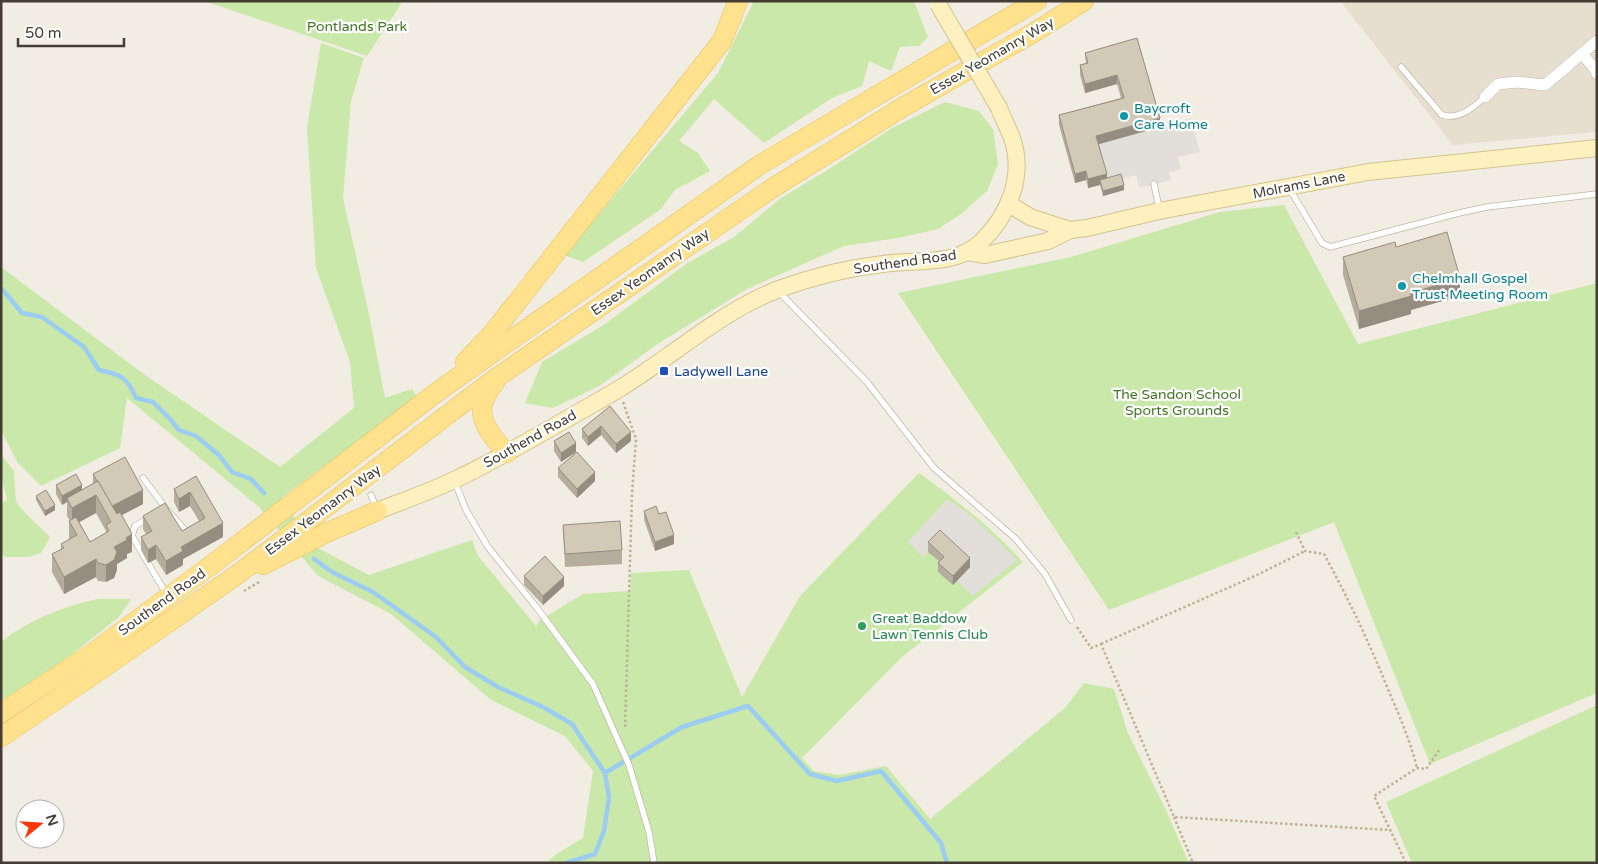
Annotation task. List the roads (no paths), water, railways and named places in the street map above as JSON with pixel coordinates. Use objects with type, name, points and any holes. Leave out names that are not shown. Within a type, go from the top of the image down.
[{"type":"main road","points":[[436,392],[492,334],[722,41],[738,1]]},
{"type":"main road","name":"Essex Yeomanry Way","points":[[436,392],[758,166],[1037,1]]},
{"type":"main road","name":"Essex Yeomanry Way","points":[[238,574],[496,378],[774,187],[903,107],[1033,33],[1084,1]]},
{"type":"main road","points":[[496,378],[482,407],[490,433],[507,453]]},
{"type":"main road","name":"Southend Road","points":[[1,713],[94,652],[436,392]]},
{"type":"main road","points":[[238,574],[275,560],[326,534],[374,503]]},
{"type":"main road","name":"Southend Road","points":[[1,737],[238,574]]},
{"type":"street","name":"Southend Road","points":[[374,503],[454,480],[507,453],[619,389],[733,311],[778,290],[813,278],[884,263],[950,258],[967,252],[979,243],[997,225],[1009,204],[1016,180],[1016,159],[1012,139],[999,108],[936,3]]},
{"type":"street","points":[[1485,97],[1498,84],[1517,82],[1545,84],[1597,40]]},
{"type":"street","points":[[1582,54],[1597,74]]},
{"type":"street","name":"Molrams Lane","points":[[1009,204],[1030,217],[1070,230],[1087,228],[1160,210],[1368,172],[1597,148]]},
{"type":"street","points":[[967,252],[985,255],[1048,241],[1070,230]]},
{"type":"lane","points":[[1401,67],[1442,115],[1460,115],[1473,108],[1485,97]]},
{"type":"lane","points":[[1154,184],[1160,210]]},
{"type":"lane","points":[[1288,187],[1322,243],[1330,247],[1340,246],[1459,212],[1597,194]]},
{"type":"lane","points":[[778,290],[867,382],[934,468],[1016,540],[1045,574],[1071,620]]},
{"type":"lane","points":[[143,478],[186,531]]},
{"type":"lane","points":[[454,480],[466,510],[488,547],[537,608],[593,684],[631,770],[649,832],[654,863]]},
{"type":"lane","points":[[165,507],[135,526],[132,536],[168,597]]},
{"type":"waterway","points":[[1,288],[22,313],[42,317],[84,347],[99,370],[118,375],[130,386],[136,398],[153,402],[179,430],[196,436],[219,455],[232,472],[251,479],[264,493]]},
{"type":"waterway","points":[[314,559],[332,572],[373,592],[436,637],[465,667],[498,687],[543,707],[572,724],[605,773]]},
{"type":"waterway","points":[[566,863],[595,854],[604,831],[609,798],[605,773],[682,727],[748,706],[810,774],[837,781],[881,771],[941,843],[947,863]]},
{"type":"place","name":"Baycroft Care Home","points":[[1124,116]]},
{"type":"place","name":"Chelmhall Gospel Trust Meeting Room","points":[[1402,286]]},
{"type":"place","name":"Ladywell Lane","points":[[664,371]]},
{"type":"place","name":"Great Baddow Lawn Tennis Club","points":[[862,626]]},
{"type":"park label","name":"Pontlands Park","points":[[357,26]]},
{"type":"park label","name":"The Sandon School Sports Grounds","points":[[1177,402]]}]
